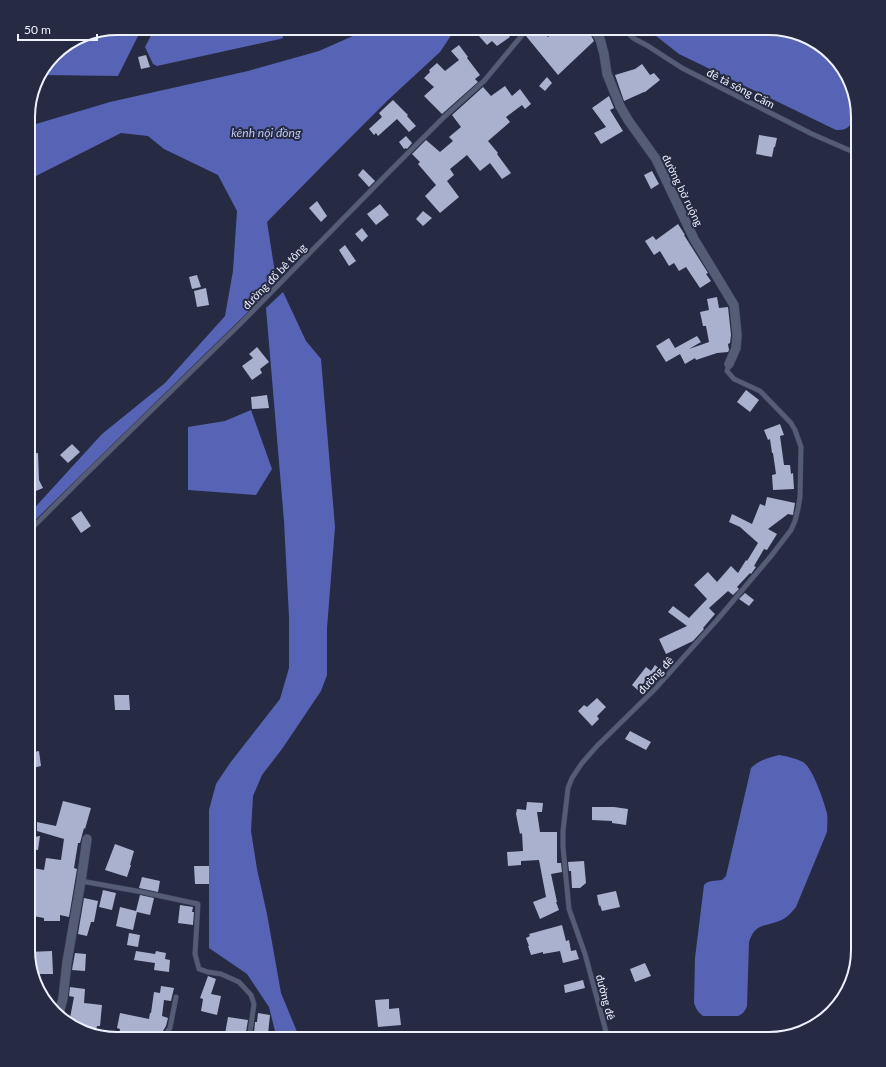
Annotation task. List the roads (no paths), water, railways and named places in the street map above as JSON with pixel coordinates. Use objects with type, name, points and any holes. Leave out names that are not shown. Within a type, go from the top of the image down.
[{"type":"street","name":"đường bờ ruộng","points":[[597,35],[600,39],[604,54],[607,74],[620,106],[628,120],[656,159],[689,230],[734,305],[737,335],[736,348],[729,364]]},
{"type":"street","points":[[60,1009],[87,839]]},
{"type":"lane","name":"đường đổ bê tông","points":[[35,525],[240,324],[444,117],[484,81],[522,35]]},
{"type":"lane","name":"đê tả sông Cấm","points":[[630,35],[682,68],[812,134],[851,151]]},
{"type":"lane","name":"đường đê","points":[[606,1032],[585,954],[569,908],[562,847],[568,788],[578,768],[596,746],[655,689],[717,620],[771,556],[791,530],[798,509],[800,497],[801,447],[798,435],[792,423],[760,391],[743,384],[729,374],[729,364]]},
{"type":"lane","points":[[81,881],[198,904],[195,954],[200,969],[221,974],[239,982],[251,995],[254,1004],[250,1032]]},
{"type":"lane","points":[[167,1032],[170,1028],[176,997]]},
{"type":"water","points":[[138,35],[118,76],[47,75],[63,55],[85,41],[106,36]]},
{"type":"water","points":[[151,35],[283,36],[283,38],[280,39],[157,66],[153,64],[145,47]]},
{"type":"water","name":"kênh nội đồng","points":[[355,35],[451,35],[440,52],[388,100],[267,222],[276,279],[256,304],[35,520],[35,507],[102,434],[165,383],[225,316],[233,271],[237,211],[218,175],[164,149],[148,136],[121,133],[35,176],[35,125],[110,102],[248,71],[319,51]]},
{"type":"water","points":[[655,35],[775,35],[801,41],[819,52],[837,71],[845,85],[848,95],[851,124],[847,128],[836,130],[679,54]]},
{"type":"water","points":[[283,292],[306,341],[321,359],[335,527],[327,628],[327,675],[321,691],[282,749],[262,775],[253,796],[251,831],[257,869],[267,914],[281,993],[297,1032],[275,1032],[269,1007],[247,974],[209,948],[209,810],[216,784],[230,763],[280,699],[289,668],[289,617],[284,521],[266,308]]},
{"type":"water","points":[[251,410],[272,469],[256,495],[188,490],[188,427],[225,421]]},
{"type":"water","points":[[779,755],[803,762],[811,771],[818,786],[827,813],[827,832],[796,907],[784,919],[757,929],[751,936],[749,942],[747,1006],[745,1011],[738,1016],[703,1016],[697,1010],[694,1003],[695,958],[704,885],[710,881],[722,880],[726,876],[751,768],[760,761]]}]
